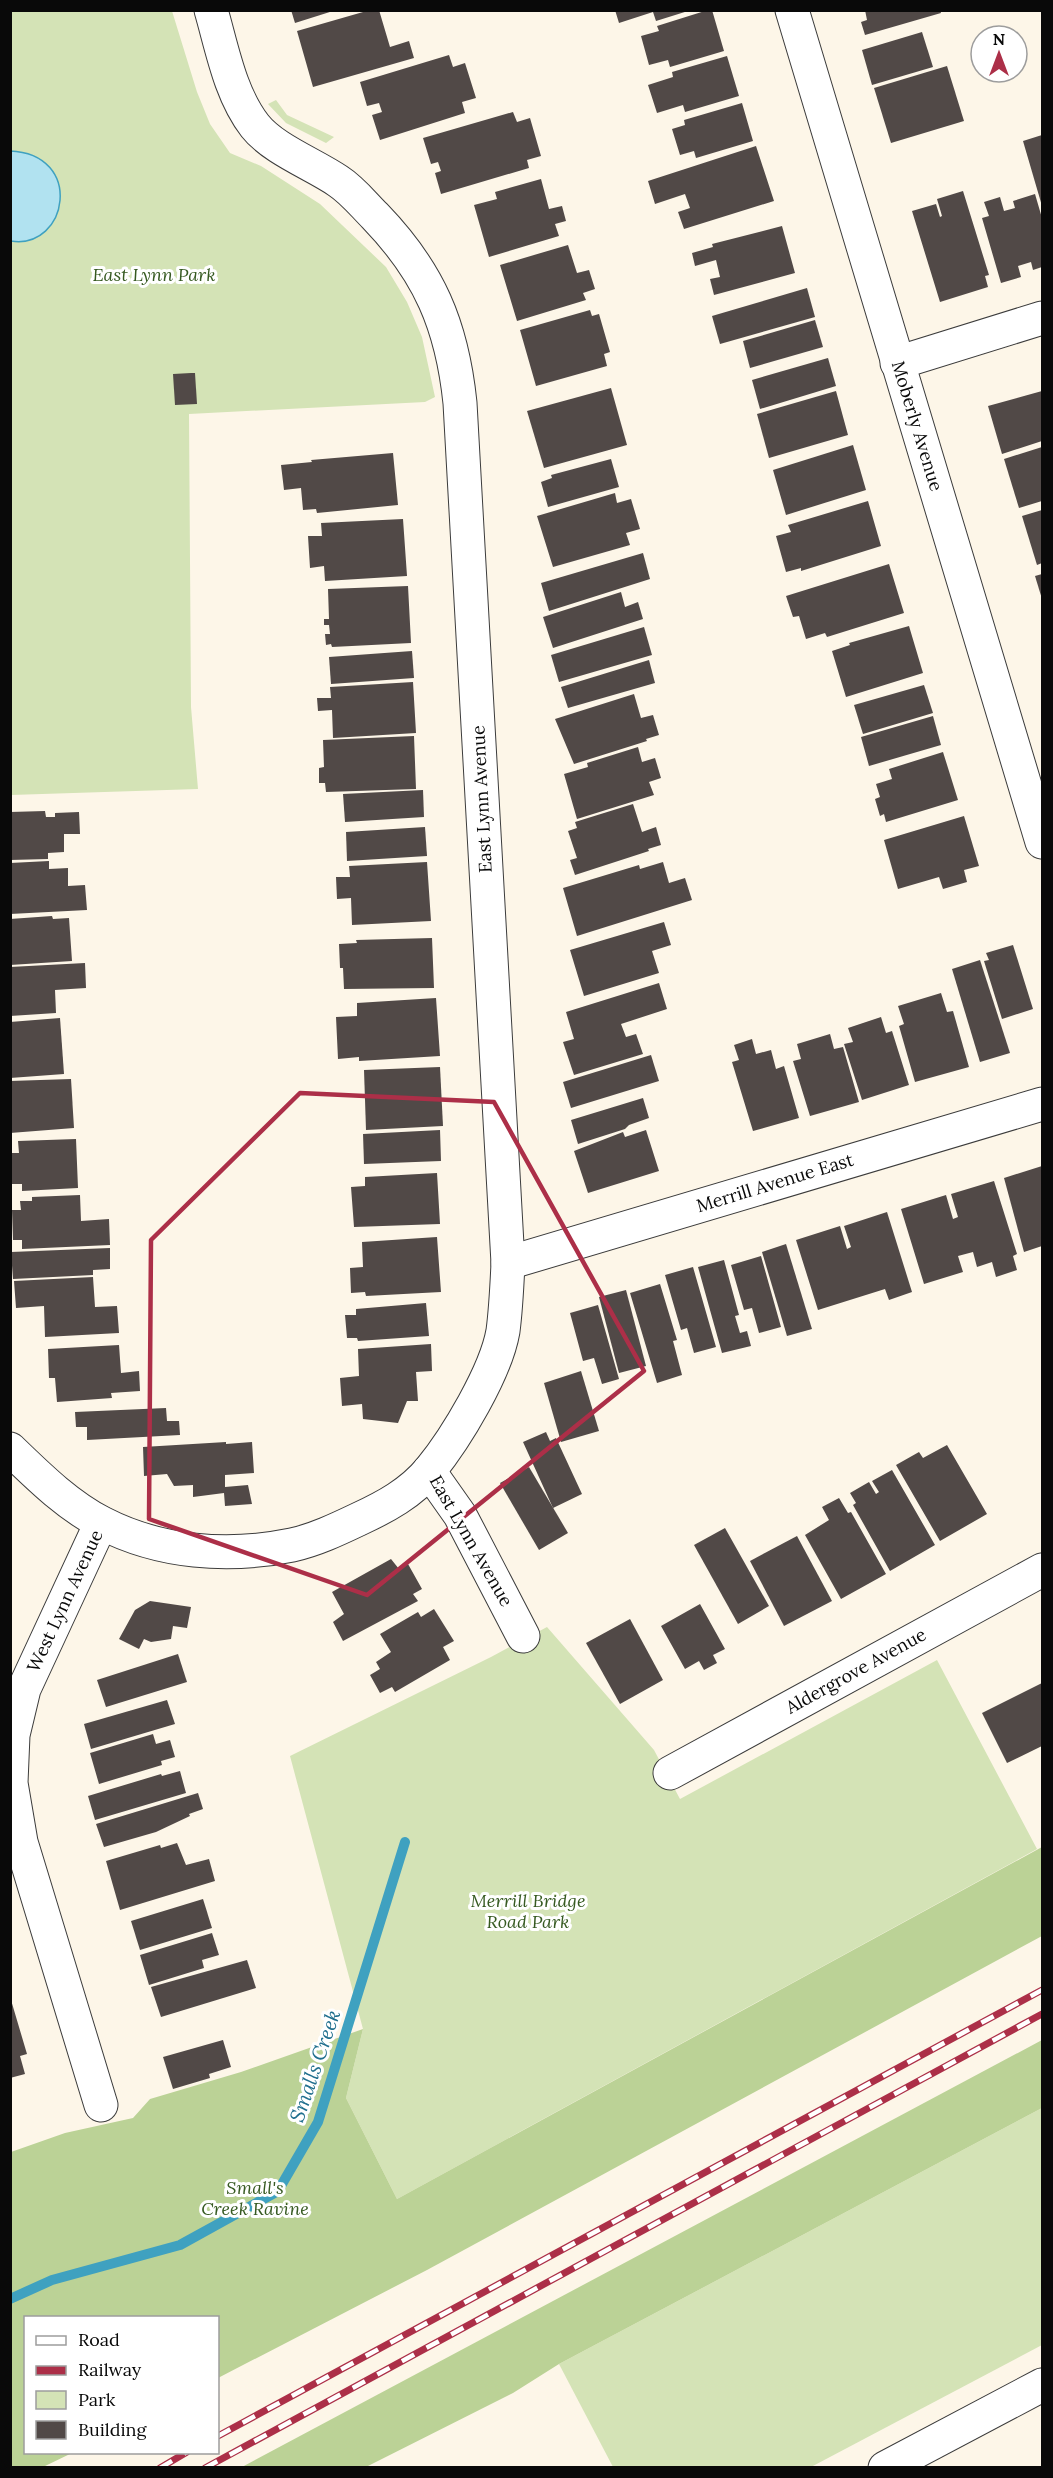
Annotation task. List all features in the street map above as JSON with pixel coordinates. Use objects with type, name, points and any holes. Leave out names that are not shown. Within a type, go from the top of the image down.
[{"type":"street","name":"East Lynn Avenue","points":[[211,10],[240,103],[255,126],[269,140],[341,183],[395,237],[409,254],[435,300],[446,326],[452,353],[460,403],[508,1263],[502,1332],[495,1360],[463,1421],[429,1471],[460,1515],[523,1635]]},
{"type":"street","name":"Moberly Avenue","points":[[792,10],[1042,842]]},
{"type":"street","points":[[897,363],[1042,318]]},
{"type":"street","name":"Merrill Avenue East","points":[[508,1263],[1042,1104]]},
{"type":"street","name":"West Lynn Avenue","points":[[10,1449],[44,1482],[101,1523],[24,1689],[13,1735],[11,1783],[21,1842],[24,1905],[100,2105]]},
{"type":"street","points":[[101,1523],[143,1540],[172,1548],[249,1551],[294,1545],[373,1513],[403,1496],[429,1471]]},
{"type":"street","name":"Aldergrove Avenue","points":[[670,1773],[1042,1570]]},
{"type":"street","points":[[885,2468],[1042,2385]]},
{"type":"highlighted area","points":[[300,1093],[494,1102],[644,1371],[367,1595],[149,1519],[151,1240]]},
{"type":"green space","name":"East Lynn Park","points":[[11,11],[172,11],[197,92],[210,124],[230,153],[261,166],[320,204],[386,267],[407,302],[422,337],[435,397],[425,402],[189,414],[191,707],[198,789],[11,795]]},
{"type":"green space","points":[[276,100],[287,115],[334,137],[326,143],[286,123],[268,104]]},
{"type":"green space","name":"Merrill Bridge Road Park","points":[[547,1627],[654,1750],[680,1799],[937,1660],[1037,1849],[397,2199],[346,2098],[363,2029],[290,1756]]},
{"type":"green space","name":"Small's Creek Ravine","points":[[1042,1847],[1042,1936],[427,2270],[219,2377],[219,2316],[24,2316],[24,2454],[70,2454],[43,2467],[11,2467],[11,2152],[65,2133],[133,2118],[150,2099],[241,2072],[363,2029],[346,2098],[397,2199]]},
{"type":"green space","points":[[1042,2040],[1042,2108],[559,2364],[513,2393],[366,2467],[242,2467]]},
{"type":"green space","points":[[1042,2108],[1042,2345],[811,2467],[613,2467],[559,2364]]},
{"type":"water","points":[[10,151],[34,156],[50,168],[58,183],[60,201],[56,217],[45,231],[30,240],[11,241]]},
{"type":"building","points":[[291,10],[333,10],[333,11],[295,23]]},
{"type":"building","points":[[370,10],[379,10],[390,47],[409,41],[414,58],[313,87],[297,31]]},
{"type":"building","points":[[615,10],[688,11],[656,21],[653,12],[619,23]]},
{"type":"building","points":[[712,10],[724,51],[670,67],[668,60],[649,65],[641,36],[659,31],[657,26]]},
{"type":"building","points":[[865,10],[940,10],[941,13],[865,35],[861,22],[867,20]]},
{"type":"building","points":[[922,32],[933,67],[872,85],[862,50]]},
{"type":"building","points":[[449,55],[453,67],[465,63],[476,98],[462,102],[465,113],[380,140],[372,115],[382,112],[379,103],[367,106],[360,82]]},
{"type":"building","points":[[727,56],[739,96],[685,112],[683,105],[657,113],[648,85],[673,77],[672,72]]},
{"type":"building","points":[[947,66],[964,121],[891,143],[874,88]]},
{"type":"building","points":[[742,103],[753,141],[696,158],[694,151],[680,155],[672,129],[685,125],[684,120]]},
{"type":"building","points":[[513,112],[517,122],[530,118],[541,156],[527,160],[529,168],[441,194],[435,173],[441,171],[438,162],[431,164],[423,138]]},
{"type":"building","points":[[1042,135],[1042,206],[1023,141]]},
{"type":"building","points":[[756,146],[774,201],[684,229],[678,212],[690,208],[685,194],[655,204],[648,181]]},
{"type":"building","points":[[541,179],[549,209],[562,206],[566,221],[555,224],[559,236],[489,257],[474,205],[497,199],[495,192]]},
{"type":"building","points":[[963,191],[989,275],[985,276],[988,287],[940,302],[912,211],[936,204],[940,217],[942,216],[937,199]]},
{"type":"building","points":[[1035,194],[1042,218],[1042,267],[1033,270],[1031,262],[1018,266],[1021,277],[1001,283],[982,218],[989,216],[984,202],[1000,197],[1004,211],[1015,208],[1013,201]]},
{"type":"building","points":[[782,226],[795,273],[714,295],[710,279],[720,277],[716,260],[695,266],[692,253],[713,247],[712,244]]},
{"type":"building","points":[[568,245],[577,273],[589,270],[595,289],[583,293],[586,300],[517,321],[500,265]]},
{"type":"building","points":[[807,288],[815,317],[720,344],[712,316]]},
{"type":"building","points":[[590,310],[592,316],[599,314],[610,352],[604,354],[607,366],[536,386],[520,330]]},
{"type":"building","points":[[815,320],[823,347],[750,368],[743,341]]},
{"type":"building","points":[[828,358],[836,386],[760,409],[752,380]]},
{"type":"building","points":[[195,373],[197,404],[175,405],[173,374]]},
{"type":"building","points":[[611,388],[627,445],[544,468],[527,411]]},
{"type":"building","points":[[836,391],[848,435],[769,458],[757,414]]},
{"type":"building","points":[[1042,391],[1042,441],[1002,454],[988,406]]},
{"type":"building","points":[[853,445],[866,490],[786,515],[773,470]]},
{"type":"building","points":[[1042,447],[1042,501],[1019,508],[1004,459]]},
{"type":"building","points":[[393,453],[398,505],[317,513],[316,509],[303,510],[301,488],[284,490],[281,465]]},
{"type":"building","points":[[611,459],[619,487],[548,507],[541,482],[552,478],[551,475]]},
{"type":"building","points":[[615,493],[617,503],[631,499],[640,529],[626,533],[630,545],[553,567],[537,516]]},
{"type":"building","points":[[868,501],[881,546],[801,571],[801,568],[786,572],[776,536],[791,532],[788,525]]},
{"type":"building","points":[[1042,510],[1042,563],[1037,565],[1022,516]]},
{"type":"building","points":[[403,519],[407,576],[325,581],[324,566],[310,568],[308,536],[322,536],[321,523]]},
{"type":"building","points":[[643,553],[650,579],[549,611],[541,583]]},
{"type":"building","points":[[889,564],[904,613],[827,637],[825,633],[806,639],[799,616],[793,617],[786,596]]},
{"type":"building","points":[[1042,574],[1042,599],[1035,576]]},
{"type":"building","points":[[408,586],[411,643],[332,647],[331,644],[326,645],[325,634],[330,634],[329,625],[324,625],[324,619],[329,619],[328,589]]},
{"type":"building","points":[[621,592],[625,607],[638,602],[643,619],[553,648],[543,617]]},
{"type":"building","points":[[909,626],[923,673],[846,697],[832,651],[850,645],[849,643]]},
{"type":"building","points":[[644,627],[652,655],[559,682],[551,655]]},
{"type":"building","points":[[412,651],[414,678],[331,684],[329,657]]},
{"type":"building","points":[[649,660],[655,683],[568,708],[561,687]]},
{"type":"building","points":[[413,682],[416,733],[333,738],[332,710],[318,711],[317,698],[331,698],[330,687]]},
{"type":"building","points":[[924,685],[933,713],[863,734],[854,705]]},
{"type":"building","points":[[634,694],[641,718],[653,715],[659,735],[646,739],[647,741],[574,764],[555,719]]},
{"type":"building","points":[[933,716],[941,745],[869,766],[861,737]]},
{"type":"building","points":[[414,736],[416,789],[326,792],[325,783],[319,783],[319,768],[324,767],[323,740]]},
{"type":"building","points":[[638,747],[642,762],[655,758],[661,778],[649,782],[654,795],[577,819],[564,774],[588,767],[587,763]]},
{"type":"building","points":[[943,752],[958,800],[886,822],[884,814],[880,816],[875,799],[880,797],[876,784],[892,779],[889,769]]},
{"type":"building","points":[[423,790],[424,817],[345,822],[343,794]]},
{"type":"building","points":[[633,804],[642,832],[656,827],[661,845],[575,875],[570,860],[577,858],[568,831],[577,828],[575,822]]},
{"type":"building","points":[[45,811],[46,817],[55,817],[55,813],[79,812],[80,834],[64,834],[64,852],[48,853],[48,859],[10,860],[10,812]]},
{"type":"building","points":[[964,816],[979,866],[964,870],[967,882],[943,889],[939,877],[898,889],[884,840]]},
{"type":"building","points":[[425,827],[427,856],[347,861],[346,832]]},
{"type":"building","points":[[49,861],[49,869],[68,868],[68,886],[85,885],[87,910],[10,914],[10,863]]},
{"type":"building","points":[[427,862],[431,921],[352,925],[351,898],[337,899],[336,877],[350,877],[349,866]]},
{"type":"building","points":[[663,862],[669,883],[685,878],[692,900],[577,936],[563,888],[639,865],[640,869]]},
{"type":"building","points":[[52,916],[53,919],[69,918],[72,961],[10,965],[10,919]]},
{"type":"building","points":[[664,922],[671,945],[652,951],[659,973],[584,996],[570,950]]},
{"type":"building","points":[[432,938],[434,988],[344,989],[339,944],[357,943],[356,940]]},
{"type":"building","points":[[1013,945],[1033,1009],[1002,1019],[984,961],[989,960],[986,953]]},
{"type":"building","points":[[980,960],[1010,1053],[980,1062],[952,969]]},
{"type":"building","points":[[85,963],[86,988],[55,990],[56,1013],[10,1016],[10,967]]},
{"type":"building","points":[[659,983],[667,1009],[621,1024],[626,1037],[636,1034],[643,1054],[574,1075],[563,1042],[574,1039],[566,1012]]},
{"type":"building","points":[[941,993],[947,1012],[953,1011],[969,1067],[915,1082],[899,1026],[904,1024],[898,1006]]},
{"type":"building","points":[[436,998],[440,1056],[359,1061],[359,1057],[338,1059],[336,1017],[357,1016],[357,1003]]},
{"type":"building","points":[[881,1017],[886,1033],[892,1031],[909,1085],[862,1100],[844,1044],[853,1042],[848,1028]]},
{"type":"building","points":[[60,1018],[64,1074],[10,1078],[10,1022]]},
{"type":"building","points":[[830,1034],[834,1049],[843,1047],[859,1102],[810,1116],[793,1061],[801,1059],[797,1044]]},
{"type":"building","points":[[752,1039],[756,1054],[771,1050],[776,1069],[784,1066],[799,1118],[753,1131],[732,1062],[739,1060],[734,1045]]},
{"type":"building","points":[[651,1055],[659,1081],[571,1108],[563,1082]]},
{"type":"building","points":[[440,1067],[443,1126],[366,1130],[364,1070]]},
{"type":"building","points":[[71,1079],[74,1128],[10,1133],[10,1081]]},
{"type":"building","points":[[643,1098],[649,1118],[629,1125],[625,1129],[578,1144],[571,1120]]},
{"type":"building","points":[[440,1130],[441,1161],[364,1164],[363,1134]]},
{"type":"building","points":[[646,1130],[659,1171],[588,1193],[574,1151],[623,1132],[625,1137]]},
{"type":"building","points":[[76,1139],[78,1188],[22,1191],[22,1184],[11,1184],[10,1153],[19,1153],[18,1141]]},
{"type":"building","points":[[1042,1166],[1042,1246],[1024,1252],[1004,1178]]},
{"type":"building","points":[[437,1173],[440,1224],[354,1227],[351,1187],[365,1186],[365,1177]]},
{"type":"building","points":[[994,1181],[1017,1254],[1013,1256],[1017,1270],[996,1277],[992,1262],[977,1267],[973,1252],[958,1256],[963,1272],[924,1284],[901,1209],[946,1195],[953,1219],[958,1217],[951,1194]]},
{"type":"building","points":[[80,1195],[81,1221],[109,1219],[110,1245],[22,1249],[22,1240],[13,1240],[12,1210],[21,1210],[20,1201],[32,1201],[32,1197]]},
{"type":"building","points":[[887,1212],[912,1292],[889,1300],[885,1289],[818,1310],[796,1240],[840,1226],[847,1249],[851,1247],[844,1226]]},
{"type":"building","points":[[437,1237],[441,1292],[366,1296],[365,1292],[351,1293],[350,1268],[363,1267],[362,1242]]},
{"type":"building","points":[[786,1244],[812,1329],[787,1336],[762,1252]]},
{"type":"building","points":[[110,1248],[110,1269],[93,1270],[93,1275],[13,1279],[11,1252]]},
{"type":"building","points":[[761,1256],[781,1327],[759,1333],[752,1308],[744,1310],[731,1265]]},
{"type":"building","points":[[724,1260],[739,1315],[735,1316],[740,1333],[747,1331],[751,1346],[722,1353],[698,1267]]},
{"type":"building","points":[[693,1267],[716,1347],[694,1353],[687,1328],[681,1330],[665,1275]]},
{"type":"building","points":[[93,1277],[95,1307],[117,1306],[119,1333],[45,1337],[44,1306],[16,1308],[14,1281]]},
{"type":"building","points":[[660,1284],[677,1340],[673,1341],[682,1375],[657,1383],[630,1293]]},
{"type":"building","points":[[626,1290],[646,1366],[619,1373],[599,1297]]},
{"type":"building","points":[[426,1303],[429,1336],[358,1341],[357,1338],[347,1338],[345,1315],[356,1315],[356,1309]]},
{"type":"building","points":[[598,1305],[619,1379],[602,1384],[594,1358],[583,1361],[570,1313]]},
{"type":"building","points":[[431,1344],[432,1371],[416,1372],[418,1401],[407,1401],[398,1423],[363,1419],[362,1404],[342,1406],[340,1378],[359,1376],[358,1349]]},
{"type":"building","points":[[119,1345],[121,1373],[139,1371],[140,1391],[111,1393],[112,1398],[57,1402],[55,1378],[49,1378],[48,1349]]},
{"type":"building","points":[[581,1371],[599,1431],[561,1442],[544,1383]]},
{"type":"building","points":[[166,1408],[167,1421],[179,1421],[180,1435],[87,1440],[87,1427],[76,1427],[75,1412]]},
{"type":"building","points":[[546,1432],[550,1441],[556,1438],[582,1494],[553,1508],[523,1442]]},
{"type":"building","points":[[226,1442],[226,1444],[252,1442],[254,1473],[225,1475],[225,1487],[248,1485],[252,1504],[225,1506],[224,1493],[193,1497],[193,1485],[174,1486],[167,1474],[144,1476],[143,1447]]},
{"type":"building","points":[[947,1445],[987,1514],[940,1541],[896,1465],[919,1452],[923,1458]]},
{"type":"building","points":[[529,1467],[568,1533],[539,1550],[500,1483]]},
{"type":"building","points":[[892,1470],[935,1545],[890,1571],[853,1505],[856,1503],[850,1493],[869,1482],[876,1494],[879,1492],[872,1481]]},
{"type":"building","points":[[839,1498],[848,1513],[851,1512],[886,1574],[841,1599],[805,1535],[829,1520],[822,1507]]},
{"type":"building","points":[[725,1528],[769,1606],[738,1624],[694,1545]]},
{"type":"building","points":[[797,1536],[832,1601],[784,1626],[750,1561]]},
{"type":"building","points":[[391,1559],[399,1569],[408,1564],[422,1589],[413,1594],[418,1601],[343,1641],[333,1622],[344,1614],[332,1592]]},
{"type":"building","points":[[150,1601],[191,1607],[187,1628],[173,1626],[171,1639],[151,1642],[144,1639],[139,1649],[119,1639],[135,1610]]},
{"type":"building","points":[[700,1604],[725,1649],[713,1655],[717,1663],[704,1670],[699,1661],[685,1669],[661,1626]]},
{"type":"building","points":[[434,1609],[454,1641],[443,1647],[450,1660],[395,1692],[392,1687],[380,1693],[370,1675],[380,1669],[376,1662],[391,1652],[380,1634],[418,1612],[421,1617]]},
{"type":"building","points":[[630,1619],[663,1680],[620,1704],[586,1643]]},
{"type":"building","points":[[178,1654],[187,1682],[106,1707],[97,1680]]},
{"type":"building","points":[[1042,1683],[1042,1746],[1007,1763],[982,1713]]},
{"type":"building","points":[[167,1700],[175,1724],[91,1749],[84,1724]]},
{"type":"building","points":[[153,1734],[156,1744],[170,1740],[175,1757],[161,1761],[162,1765],[99,1784],[90,1753]]},
{"type":"building","points":[[180,1771],[186,1793],[95,1820],[88,1796],[161,1774],[162,1776]]},
{"type":"building","points":[[198,1793],[203,1809],[156,1832],[104,1847],[96,1824]]},
{"type":"building","points":[[177,1843],[186,1865],[209,1859],[215,1881],[120,1910],[106,1861],[160,1845],[161,1848]]},
{"type":"building","points":[[203,1899],[212,1928],[140,1950],[131,1921]]},
{"type":"building","points":[[212,1933],[219,1955],[202,1960],[204,1968],[149,1985],[140,1955]]},
{"type":"building","points":[[247,1960],[256,1988],[161,2017],[151,1987]]},
{"type":"building","points":[[11,2000],[27,2054],[20,2056],[25,2074],[10,2078]]},
{"type":"building","points":[[223,2040],[231,2067],[209,2074],[210,2078],[173,2089],[163,2057]]},
{"type":"waterway","name":"Smalls Creek","points":[[10,2299],[52,2280],[180,2245],[278,2191],[318,2122],[405,1842]]},
{"type":"railway","points":[[219,2435],[1042,1990]]},
{"type":"railway","points":[[205,2468],[1042,2014]]},
{"type":"railway","points":[[160,2468],[184,2454]]}]
